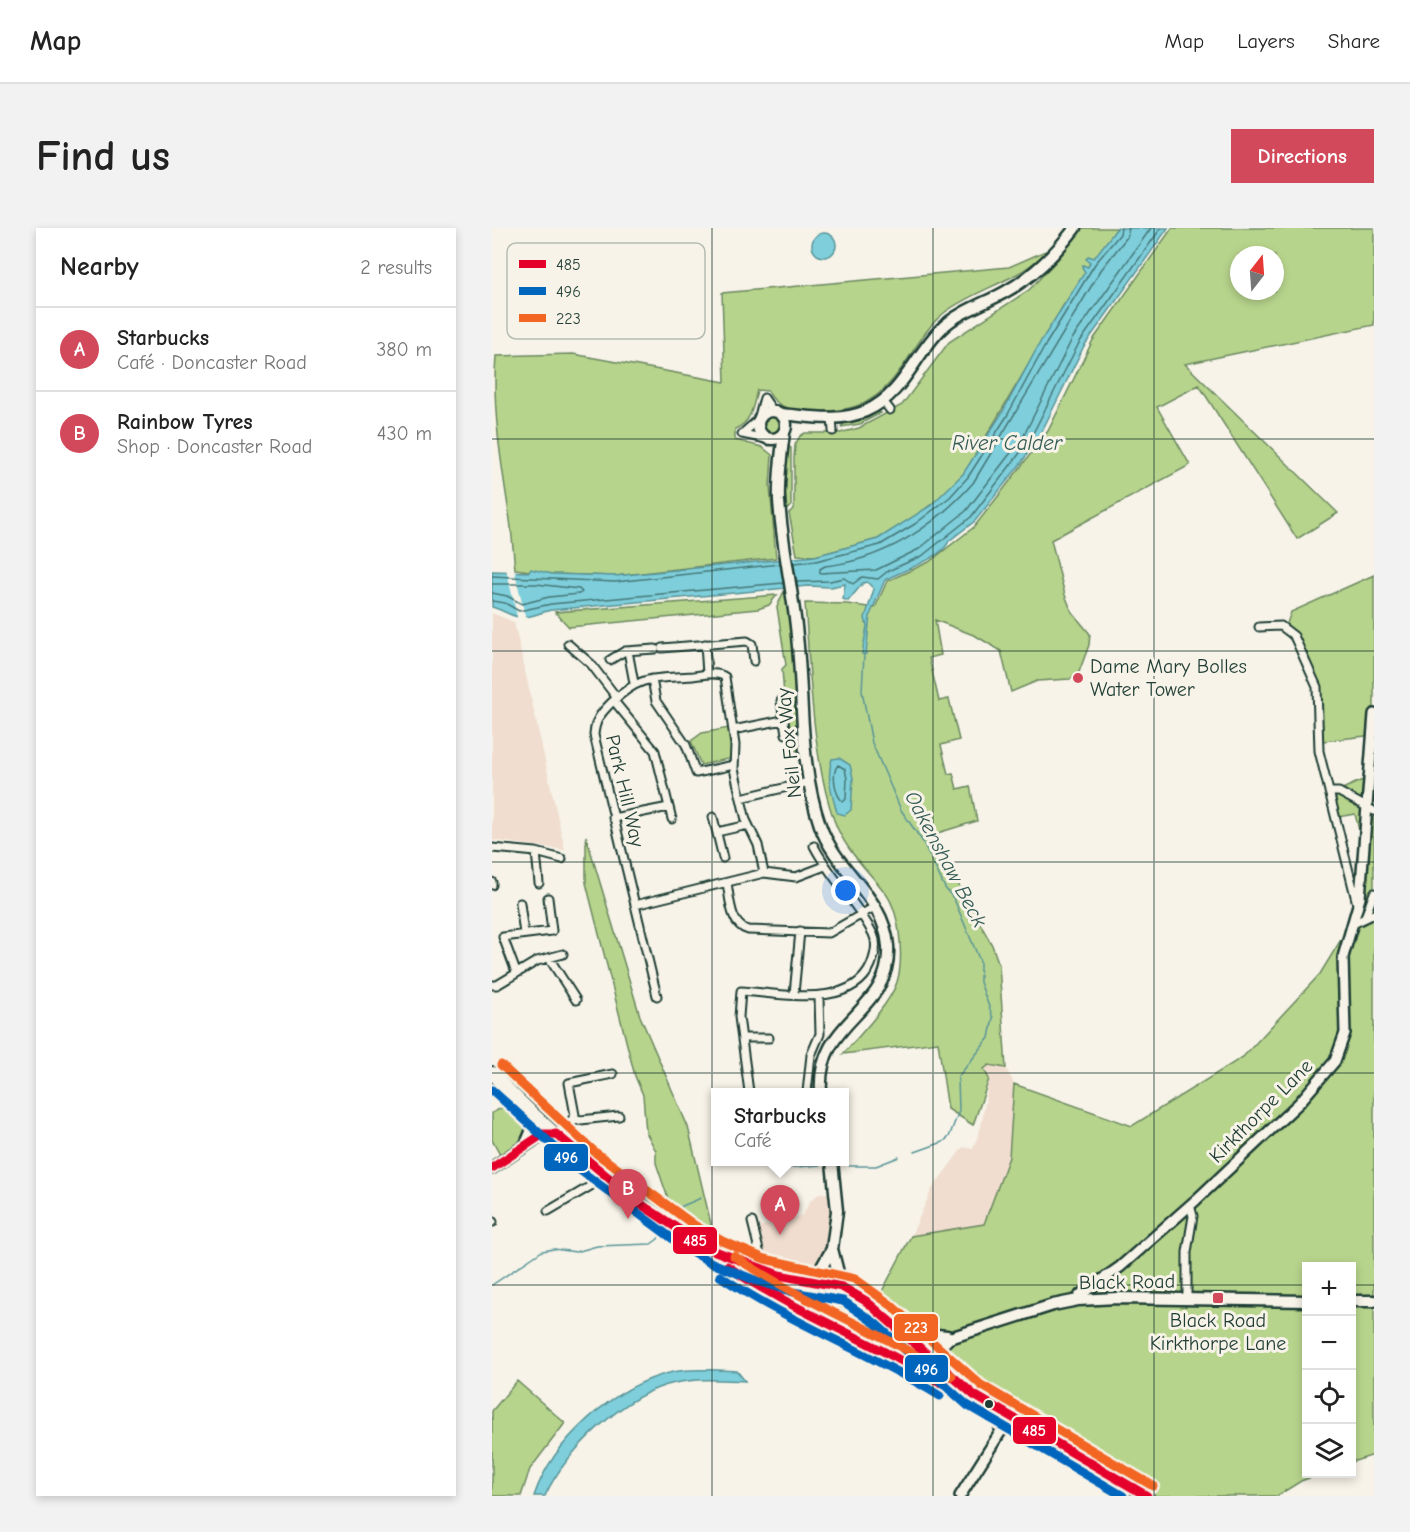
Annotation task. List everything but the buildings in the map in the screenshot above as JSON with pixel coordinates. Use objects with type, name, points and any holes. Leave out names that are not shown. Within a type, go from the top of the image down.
[{"type":"highway","points":[[492,1073],[530,1111],[606,1177],[749,1282],[886,1351],[1002,1422],[1078,1458]]},
{"type":"highway","points":[[699,1244],[759,1268],[846,1289],[900,1326],[941,1368],[1002,1422],[1078,1458],[1147,1496]]},
{"type":"highway","points":[[759,1268],[752,1276],[777,1298]]},
{"type":"highway","points":[[864,1340],[874,1338],[880,1328],[878,1316],[872,1305]]},
{"type":"main road","points":[[780,456],[768,439],[760,434],[758,420],[764,413],[777,412],[832,418],[859,414],[887,405],[942,328],[957,316],[1024,280],[1048,260],[1075,228]]},
{"type":"main road","points":[[777,412],[785,429]]},
{"type":"main road","points":[[768,439],[776,439],[801,416]]},
{"type":"main road","name":"Neil Fox Way","points":[[785,429],[780,456],[779,503],[795,612],[809,782],[826,841],[836,860],[876,906],[886,936],[885,971],[870,1000],[837,1033],[828,1048],[823,1060],[821,1088]]},
{"type":"main road","points":[[523,1149],[532,1130],[530,1111]]},
{"type":"main road","points":[[492,1168],[543,1134],[556,1134]]},
{"type":"main road","points":[[523,1149],[556,1134]]},
{"type":"main road","points":[[542,1140],[556,1141],[571,1147]]},
{"type":"main road","points":[[832,1166],[837,1211],[832,1249],[840,1280],[846,1289]]},
{"type":"main road","points":[[819,1318],[804,1298],[832,1249]]},
{"type":"main road","name":"Black Road","points":[[886,1351],[899,1352],[921,1347],[1053,1305],[1078,1300],[1302,1301]]},
{"type":"main road","points":[[1356,1301],[1374,1301]]},
{"type":"main road","name":"Black Road","points":[[900,1326],[917,1333],[953,1336]]},
{"type":"main road","points":[[941,1368],[938,1356],[940,1347],[953,1336]]},
{"type":"street","points":[[768,439],[740,434],[758,420],[764,395],[777,412]]},
{"type":"street","points":[[832,418],[833,431]]},
{"type":"street","points":[[1258,627],[1287,629],[1294,636],[1311,672],[1318,693],[1318,751],[1358,908]]},
{"type":"street","points":[[610,660],[628,651],[751,642],[754,661]]},
{"type":"street","points":[[568,644],[591,664],[655,751],[672,819]]},
{"type":"street","points":[[705,644],[707,674],[722,674],[725,677],[733,730],[734,765],[748,825],[758,845],[764,873]]},
{"type":"street","points":[[628,651],[634,684]]},
{"type":"street","name":"Park Hill Way","points":[[657,996],[594,735],[599,715],[634,684],[652,679],[707,674]]},
{"type":"street","points":[[652,679],[656,701],[684,742],[696,773]]},
{"type":"street","points":[[781,701],[786,734]]},
{"type":"street","name":"Kirkthorpe Lane","points":[[1078,1300],[1080,1295],[1120,1267],[1190,1205],[1299,1103],[1335,1061],[1345,1033],[1343,957],[1358,908],[1371,810],[1374,714]]},
{"type":"street","points":[[733,730],[783,720]]},
{"type":"street","points":[[687,776],[734,765]]},
{"type":"street","points":[[741,798],[809,782]]},
{"type":"street","points":[[1329,792],[1339,792],[1371,810]]},
{"type":"street","points":[[613,818],[669,807]]},
{"type":"street","points":[[713,817],[723,858]]},
{"type":"street","points":[[717,831],[748,825]]},
{"type":"street","points":[[749,1088],[744,1038],[739,1017],[741,991],[819,997],[851,988],[869,969],[875,954],[875,939],[861,914],[825,866],[814,846]]},
{"type":"street","points":[[492,848],[536,852],[562,859]]},
{"type":"street","points":[[536,852],[539,883]]},
{"type":"street","points":[[634,905],[764,873],[796,877],[825,866]]},
{"type":"street","points":[[727,883],[735,920],[741,928],[829,933],[876,906]]},
{"type":"street","points":[[1365,917],[1374,893]]},
{"type":"street","points":[[516,972],[503,937],[552,931],[548,898]]},
{"type":"street","points":[[520,903],[524,934]]},
{"type":"street","points":[[1355,923],[1374,914]]},
{"type":"street","points":[[794,994],[800,931]]},
{"type":"street","points":[[492,985],[497,985],[516,972],[563,954]]},
{"type":"street","points":[[549,958],[576,1000]]},
{"type":"street","points":[[807,1088],[811,1055],[820,1034],[819,997]]},
{"type":"street","points":[[744,1038],[769,1038]]},
{"type":"street","points":[[556,1134],[572,1121],[575,1115],[568,1083],[613,1074]]},
{"type":"street","points":[[572,1121],[619,1116]]},
{"type":"street","points":[[548,1210],[606,1177]]},
{"type":"street","points":[[1186,1300],[1187,1252],[1193,1216],[1190,1205]]},
{"type":"street","points":[[752,1222],[760,1251],[759,1268]]},
{"type":"street","points":[[960,1496],[1002,1422]]},
{"type":"shaded area","points":[[492,613],[514,622],[565,850],[492,840]]},
{"type":"shaded area","points":[[989,1065],[1006,1068],[1014,1084],[1009,1157],[984,1224],[911,1236],[932,1189],[963,1147],[973,1149],[981,1127],[989,1079],[984,1069]]},
{"type":"shaded area","points":[[820,1193],[830,1193],[832,1217],[825,1254],[813,1274],[799,1277],[767,1268],[758,1227],[803,1215],[810,1201]]},
{"type":"green space","points":[[1082,228],[1117,228],[1063,306],[964,474],[946,493],[912,519],[878,539],[815,556],[797,555],[789,513],[794,508],[795,445],[800,436],[805,433],[840,433],[859,428],[902,405],[949,342],[1029,290],[1058,259]]},
{"type":"green space","points":[[1172,228],[1374,228],[1374,325],[1185,364],[1338,513],[1297,539],[1199,385],[1157,407],[1190,465],[1051,540],[1065,595],[1072,612],[1090,634],[1089,645],[1079,672],[1070,679],[1037,681],[1011,692],[1001,651],[976,636],[935,620],[941,655],[929,658],[939,701],[949,699],[959,740],[941,745],[948,774],[953,773],[957,789],[970,786],[977,821],[931,835],[992,945],[999,965],[1006,1068],[989,1065],[984,1069],[989,1079],[973,1125],[948,1109],[938,1042],[843,1054],[873,1020],[893,991],[900,970],[900,944],[897,921],[889,899],[838,831],[827,796],[816,741],[805,603],[847,604],[875,608],[887,581],[929,562],[974,527],[1048,431],[1093,340]]},
{"type":"green space","points":[[1050,249],[1021,272],[944,313],[928,329],[893,379],[871,399],[844,409],[799,411],[778,403],[768,391],[757,390],[748,419],[735,429],[735,440],[762,447],[772,455],[770,486],[776,558],[615,576],[552,574],[515,569],[498,434],[495,395],[496,356],[573,354],[725,382],[722,293],[1009,267]]},
{"type":"green space","points":[[877,411],[881,413],[860,424],[841,427],[844,423]]},
{"type":"green space","points":[[771,417],[778,420],[781,427],[778,434],[771,437],[764,434],[761,427],[764,420]]},
{"type":"green space","points":[[787,446],[791,448],[791,506],[787,509],[785,492]]},
{"type":"green space","points":[[1374,575],[1374,735],[1323,741],[1317,726],[1315,696],[1309,676],[1284,632],[1291,612]]},
{"type":"green space","points":[[783,593],[787,593],[791,619],[799,750],[793,751],[785,710],[782,669],[786,665],[777,607]]},
{"type":"green space","points":[[777,595],[769,605],[758,609],[569,627],[555,612]]},
{"type":"green space","points":[[729,728],[734,747],[732,758],[701,765],[691,741],[702,733]]},
{"type":"green space","points":[[1374,775],[1374,912],[1359,913],[1364,831],[1359,830],[1355,814],[1338,817],[1331,794]]},
{"type":"green space","points":[[586,836],[640,1016],[688,1127],[711,1224],[708,1240],[675,1219],[656,1163],[656,1151],[646,1132],[643,1095],[635,1076],[586,883]]},
{"type":"green space","points":[[1374,915],[1374,1455],[1356,1461],[1356,1262],[1302,1262],[1302,1478],[1309,1478],[1277,1496],[1147,1496],[941,1368],[945,1354],[924,1330],[878,1299],[911,1236],[984,1224],[1009,1157],[1014,1084],[1132,1126],[1243,1057],[1320,974],[1351,923]]},
{"type":"green space","points":[[511,1103],[525,1115],[524,1138],[500,1155],[492,1140],[492,1113]]},
{"type":"green space","points":[[756,1272],[802,1287],[800,1304],[757,1279]]},
{"type":"green space","points":[[819,1290],[848,1297],[876,1320],[877,1323],[868,1336],[840,1321],[837,1316],[817,1309],[811,1297]]},
{"type":"green space","points":[[921,1350],[920,1355],[927,1363],[931,1363],[940,1376],[909,1356]]},
{"type":"green space","points":[[517,1381],[565,1423],[530,1469],[521,1496],[492,1496],[492,1411]]},
{"type":"water","name":"River Calder","points":[[1117,228],[1168,228],[1084,346],[1042,431],[1022,462],[975,521],[930,559],[885,580],[870,615],[866,654],[862,654],[867,626],[865,618],[874,589],[867,582],[863,583],[848,601],[843,599],[845,584],[551,610],[523,617],[492,607],[492,571],[529,572],[531,569],[552,574],[615,576],[815,556],[878,539],[930,506],[963,474],[1002,413],[1041,341],[1085,272],[1083,265],[1088,267],[1090,262],[1086,259],[1088,256],[1094,258]]},
{"type":"water","points":[[824,233],[832,237],[836,245],[832,253],[824,257],[816,253],[812,245],[816,237]]},
{"type":"water","points":[[839,758],[850,765],[853,778],[851,810],[845,815],[837,813],[830,779],[832,759]]},
{"type":"water","points":[[737,1371],[745,1381],[684,1381],[656,1389],[637,1399],[599,1426],[582,1443],[554,1479],[545,1496],[534,1496],[543,1475],[571,1436],[589,1418],[629,1389],[673,1372]]},
{"type":"pier","points":[[506,568],[514,568],[526,620],[518,621]]},
{"type":"waterway","name":"Oakenshaw Beck","points":[[864,654],[862,691],[872,743],[901,810],[923,842],[945,888],[954,899],[980,961],[980,982],[993,1018],[989,1038],[958,1077],[959,1111],[949,1137],[943,1142],[915,1152]]},
{"type":"waterway","name":"Oakenshaw Beck","points":[[849,1166],[876,1166],[899,1157]]},
{"type":"waterway","name":"Oakenshaw Beck","points":[[774,1169],[808,1166]]},
{"type":"waterway","name":"Oakenshaw Beck","points":[[680,1207],[701,1198]]},
{"type":"waterway","name":"Oakenshaw Beck","points":[[492,1285],[542,1251],[554,1249],[576,1252],[597,1246],[651,1244],[658,1239],[662,1230]]},
{"type":"transit line","name":"223","points":[[501,1065],[596,1153],[694,1225],[722,1241],[765,1259],[855,1279],[891,1305],[981,1385],[1153,1486]]},
{"type":"transit line","name":"496","points":[[492,1090],[581,1171],[681,1245],[712,1263],[757,1281],[793,1292],[843,1301],[875,1323],[967,1405],[1123,1496]]},
{"type":"transit line","name":"485","points":[[492,1168],[543,1134],[556,1134]]},
{"type":"transit line","name":"485","points":[[556,1134],[639,1203],[707,1248],[779,1275],[842,1287],[866,1301],[974,1395],[1147,1496]]},
{"type":"transit line","name":"223","points":[[734,1256],[787,1288],[898,1345],[952,1376]]},
{"type":"transit line","name":"485","points":[[727,1266],[780,1298],[892,1355],[946,1386]]},
{"type":"transit line","name":"496","points":[[720,1276],[774,1308],[886,1365],[940,1396]]},
{"type":"place","name":"Dame Mary Bolles Water Tower","points":[[1078,678]]},
{"type":"place","name":"Rainbow Tyres","points":[[628,1219]]},
{"type":"place","name":"Starbucks","points":[[780,1235]]},
{"type":"place","name":"Black Road Kirkthorpe Lane","points":[[1218,1298]]}]
